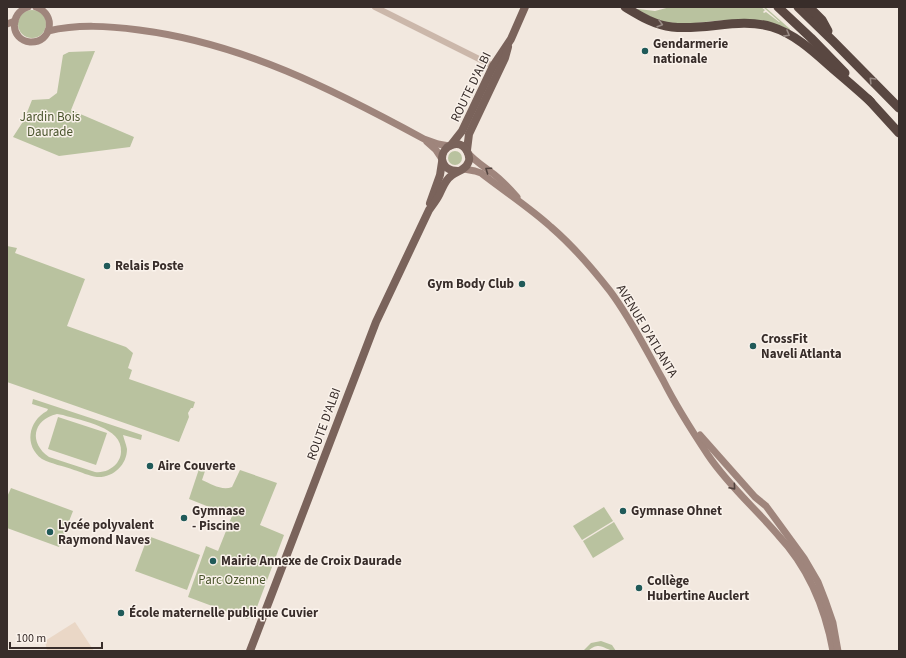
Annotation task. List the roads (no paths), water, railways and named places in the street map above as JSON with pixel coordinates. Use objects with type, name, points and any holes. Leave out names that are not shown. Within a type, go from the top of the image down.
[{"type":"highway","points":[[625,7],[648,20],[672,27],[696,27],[746,23],[772,27],[784,32],[814,52],[871,102]]},
{"type":"highway","points":[[778,7],[840,67],[899,133]]},
{"type":"highway","points":[[798,7],[899,108]]},
{"type":"highway","points":[[809,7],[822,20],[833,41]]},
{"type":"main road","points":[[28,7],[19,13],[15,21],[15,28],[17,33],[23,39],[32,42],[42,39],[48,31],[49,20],[46,13],[36,7]]},
{"type":"main road","name":"ROUTE D'ALBI","points":[[450,145],[462,131],[494,66],[511,39],[525,7]]},
{"type":"main road","name":"ROUTE D'ALBI","points":[[520,20],[530,7]]},
{"type":"main road","points":[[49,20],[73,27]]},
{"type":"main road","points":[[7,24],[15,21]]},
{"type":"main road","points":[[48,31],[73,27],[100,26],[147,31],[187,38],[227,48],[301,76],[424,139],[438,144],[458,144],[468,152],[469,160],[461,170],[449,170],[444,166],[436,150],[424,139]]},
{"type":"main road","points":[[7,30],[17,33]]},
{"type":"main road","name":"ROUTE D'ALBI","points":[[468,152],[469,134],[505,58],[511,39]]},
{"type":"main road","points":[[442,160],[443,152],[450,145]]},
{"type":"main road","name":"AVENUE D'ATLANTA","points":[[468,152],[509,187],[524,205]]},
{"type":"main road","name":"ROUTE D'ALBI","points":[[250,651],[376,322],[428,210],[440,178],[442,160]]},
{"type":"main road","name":"ROUTE D'ALBI","points":[[428,210],[448,179],[461,170]]},
{"type":"main road","name":"AVENUE D'ATLANTA","points":[[461,170],[475,170],[481,173],[524,205],[572,246],[591,267],[611,293],[637,333],[689,426],[717,468],[745,501],[773,529],[796,556],[813,584],[826,620],[833,651]]},
{"type":"main road","name":"AVENUE D'ATLANTA","points":[[689,426],[698,433],[754,497],[766,506],[804,558],[818,582],[830,612],[838,651]]},
{"type":"main road","points":[[766,522],[784,530]]},
{"type":"street","points":[[375,7],[494,66]]},
{"type":"place","name":"Gendarmerie nationale","points":[[645,51]]},
{"type":"place","name":"Relais Poste","points":[[107,266]]},
{"type":"place","name":"Gym Body Club","points":[[522,284]]},
{"type":"place","name":"CrossFit Naveli Atlanta","points":[[753,346]]},
{"type":"place","name":"Aire Couverte","points":[[150,466]]},
{"type":"place","name":"Gymnase Ohnet","points":[[623,511]]},
{"type":"place","name":"Gymnase - Piscine","points":[[184,518]]},
{"type":"place","name":"Lycée polyvalent Raymond Naves","points":[[50,532]]},
{"type":"place","name":"Mairie Annexe de Croix Daurade","points":[[213,561]]},
{"type":"place","name":"Collège Hubertine Auclert","points":[[639,588]]},
{"type":"place","name":"École maternelle publique Cuvier","points":[[121,613]]},
{"type":"park label","name":"Jardin Bois Daurade","points":[[50,124]]},
{"type":"park label","name":"Parc Ozenne","points":[[232,580]]}]
